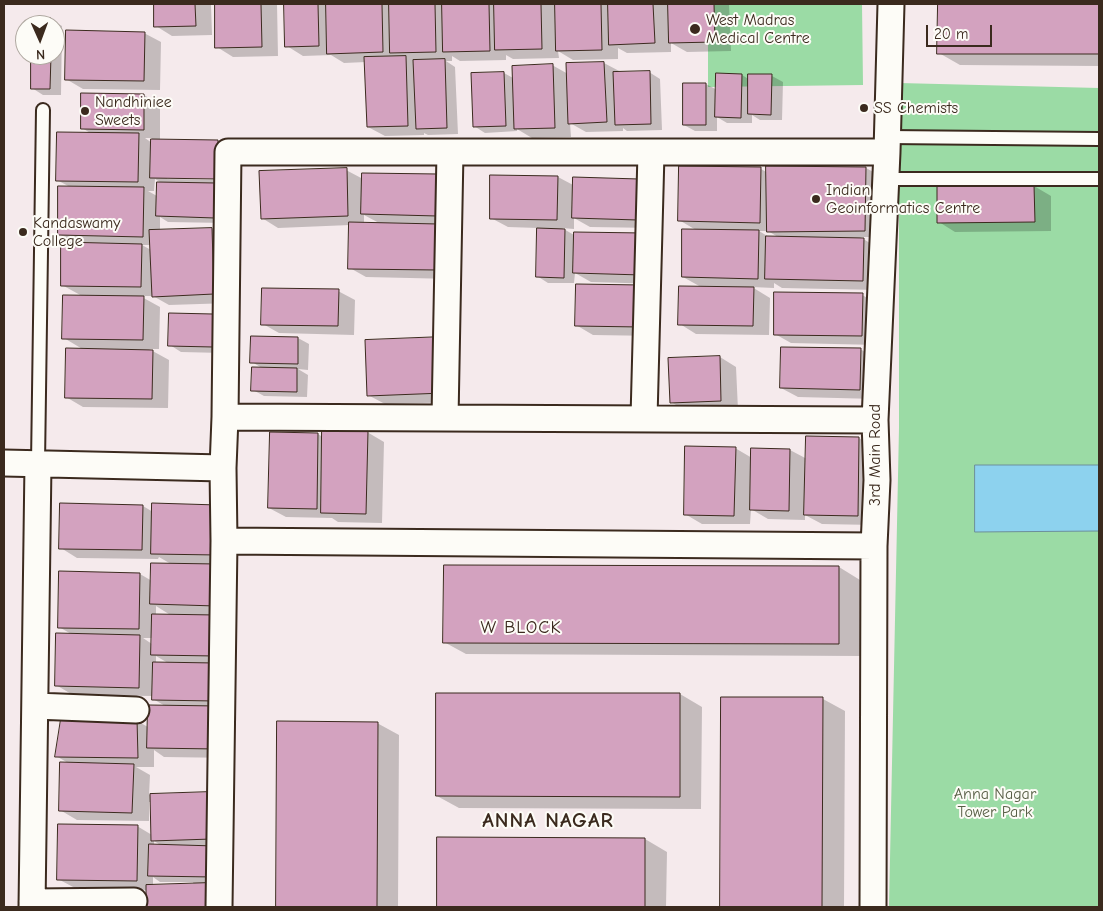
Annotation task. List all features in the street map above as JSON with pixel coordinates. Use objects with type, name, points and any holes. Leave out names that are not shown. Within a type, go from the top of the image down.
[{"type":"street","name":"3rd Main Road","points":[[873,907],[874,546],[877,480],[875,420],[888,145],[891,4]]},
{"type":"street","points":[[219,907],[228,152],[651,152],[888,145]]},
{"type":"street","points":[[445,418],[450,152]]},
{"type":"street","points":[[644,418],[651,152]]},
{"type":"street","points":[[225,417],[875,420]]},
{"type":"street","points":[[4,463],[223,468]]},
{"type":"street","points":[[38,463],[32,905],[134,902]]},
{"type":"street","points":[[224,542],[874,546]]},
{"type":"street","points":[[35,706],[136,710]]},
{"type":"lane","points":[[38,463],[42,110]]},
{"type":"lane","points":[[888,145],[1099,139]]},
{"type":"lane","points":[[886,179],[1099,179]]},
{"type":"green space","points":[[708,4],[862,4],[863,85],[708,87]]},
{"type":"green space","name":"Anna Nagar Tower Park","points":[[899,83],[1099,88],[1099,907],[889,907],[899,428]]},
{"type":"water","points":[[975,465],[1099,465],[1099,531],[975,532]]},
{"type":"building","points":[[154,4],[195,4],[196,26],[154,27]]},
{"type":"building","points":[[215,4],[261,4],[262,47],[215,48]]},
{"type":"building","points":[[284,4],[318,4],[319,46],[285,47]]},
{"type":"building","points":[[326,4],[382,4],[383,52],[327,54]]},
{"type":"building","points":[[389,4],[435,4],[436,52],[390,53]]},
{"type":"building","points":[[442,4],[489,4],[490,51],[443,52]]},
{"type":"building","points":[[494,4],[541,4],[542,49],[495,50]]},
{"type":"building","points":[[555,4],[601,4],[602,50],[556,51]]},
{"type":"building","points":[[608,4],[653,4],[655,43],[609,45]]},
{"type":"building","points":[[668,4],[714,4],[715,42],[669,43]]},
{"type":"building","points":[[938,4],[1099,4],[1099,54],[937,54]]},
{"type":"building","points":[[66,30],[145,32],[144,81],[65,80]]},
{"type":"building","points":[[406,56],[408,126],[367,127],[364,57]]},
{"type":"building","points":[[445,59],[447,128],[416,129],[413,60]]},
{"type":"building","points":[[604,62],[607,122],[568,124],[566,63]]},
{"type":"building","points":[[553,64],[555,128],[514,129],[512,66]]},
{"type":"building","points":[[31,65],[51,65],[50,89],[31,89]]},
{"type":"building","points":[[650,71],[651,124],[615,125],[613,72]]},
{"type":"building","points":[[504,72],[506,126],[473,127],[471,73]]},
{"type":"building","points":[[716,73],[742,74],[741,118],[715,117]]},
{"type":"building","points":[[748,74],[772,74],[771,115],[748,114]]},
{"type":"building","points":[[683,83],[706,83],[706,125],[683,125]]},
{"type":"building","points":[[81,93],[144,94],[144,130],[81,129]]},
{"type":"building","points":[[57,132],[139,133],[138,182],[56,181]]},
{"type":"building","points":[[151,139],[218,140],[218,179],[150,178]]},
{"type":"building","points":[[679,166],[761,167],[760,223],[678,221]]},
{"type":"building","name":"Indian Geoinformatics Centre","points":[[766,166],[866,167],[865,231],[767,232]]},
{"type":"building","points":[[347,168],[348,216],[261,219],[259,171]]},
{"type":"building","points":[[362,173],[438,174],[437,216],[361,214]]},
{"type":"building","points":[[490,175],[558,176],[557,220],[490,219]]},
{"type":"building","points":[[573,177],[639,179],[638,220],[572,218]]},
{"type":"building","points":[[157,182],[216,183],[215,218],[156,216]]},
{"type":"building","points":[[1034,185],[1035,222],[937,223],[937,186]]},
{"type":"building","points":[[58,186],[144,187],[143,237],[58,235]]},
{"type":"building","points":[[349,222],[438,224],[437,270],[348,269]]},
{"type":"building","points":[[212,228],[214,294],[152,297],[149,230]]},
{"type":"building","points":[[537,228],[565,229],[564,278],[536,277]]},
{"type":"building","points":[[682,229],[759,230],[758,279],[682,277]]},
{"type":"building","points":[[574,232],[643,233],[642,275],[573,273]]},
{"type":"building","points":[[766,236],[864,238],[863,281],[765,279]]},
{"type":"building","points":[[61,242],[142,244],[141,287],[61,286]]},
{"type":"building","points":[[576,284],[641,285],[640,327],[575,326]]},
{"type":"building","points":[[679,286],[754,287],[753,326],[678,325]]},
{"type":"building","points":[[262,288],[339,289],[338,326],[261,325]]},
{"type":"building","points":[[774,292],[863,293],[862,336],[774,335]]},
{"type":"building","points":[[63,295],[144,296],[143,340],[62,339]]},
{"type":"building","points":[[169,313],[213,314],[213,347],[168,346]]},
{"type":"building","points":[[251,336],[298,337],[298,364],[250,363]]},
{"type":"building","points":[[442,337],[444,393],[367,396],[365,340]]},
{"type":"building","points":[[781,347],[861,348],[860,390],[780,388]]},
{"type":"building","points":[[66,348],[153,350],[152,399],[65,398]]},
{"type":"building","points":[[720,356],[721,401],[670,403],[668,358]]},
{"type":"building","points":[[252,367],[297,368],[297,392],[251,391]]},
{"type":"building","points":[[322,430],[368,431],[366,514],[321,513]]},
{"type":"building","points":[[270,432],[318,433],[317,509],[268,508]]},
{"type":"building","points":[[806,436],[859,437],[858,516],[804,515]]},
{"type":"building","points":[[685,446],[736,447],[734,516],[684,515]]},
{"type":"building","points":[[751,448],[790,449],[789,511],[750,510]]},
{"type":"building","points":[[60,503],[143,505],[142,550],[59,549]]},
{"type":"building","points":[[152,503],[218,505],[217,555],[151,554]]},
{"type":"building","points":[[151,563],[217,564],[216,606],[150,604]]},
{"type":"building","points":[[444,565],[839,566],[839,644],[443,643]]},
{"type":"building","points":[[59,571],[140,573],[139,629],[58,628]]},
{"type":"building","points":[[152,614],[216,615],[215,656],[151,655]]},
{"type":"building","points":[[56,633],[140,635],[139,688],[55,686]]},
{"type":"building","points":[[153,662],[215,663],[215,701],[152,700]]},
{"type":"building","points":[[436,693],[680,693],[680,797],[436,796]]},
{"type":"building","points":[[721,697],[823,697],[822,907],[720,907]]},
{"type":"building","points":[[148,705],[218,706],[217,749],[147,748]]},
{"type":"building","points":[[61,719],[137,719],[138,758],[55,757]]},
{"type":"building","points":[[277,721],[378,722],[377,907],[276,907]]},
{"type":"building","points":[[60,762],[134,764],[132,813],[59,811]]},
{"type":"building","points":[[210,792],[212,839],[151,841],[150,794]]},
{"type":"building","points":[[58,824],[138,825],[137,881],[57,880]]},
{"type":"building","points":[[437,837],[645,838],[645,907],[437,907]]},
{"type":"building","points":[[149,844],[215,846],[214,877],[148,876]]},
{"type":"building","points":[[209,883],[210,907],[146,907],[146,885]]},
{"type":"place","name":"West Madras Medical Centre","points":[[695,29]]},
{"type":"place","name":"SS Chemists","points":[[864,108]]},
{"type":"place","name":"Nandhiniee Sweets","points":[[85,111]]},
{"type":"place","name":"Indian Geoinformatics Centre","points":[[816,199]]},
{"type":"place","name":"Kandaswamy College","points":[[23,232]]},
{"type":"district","name":"W BLOCK","points":[[521,628]]},
{"type":"district","name":"ANNA NAGAR","points":[[548,821]]}]
